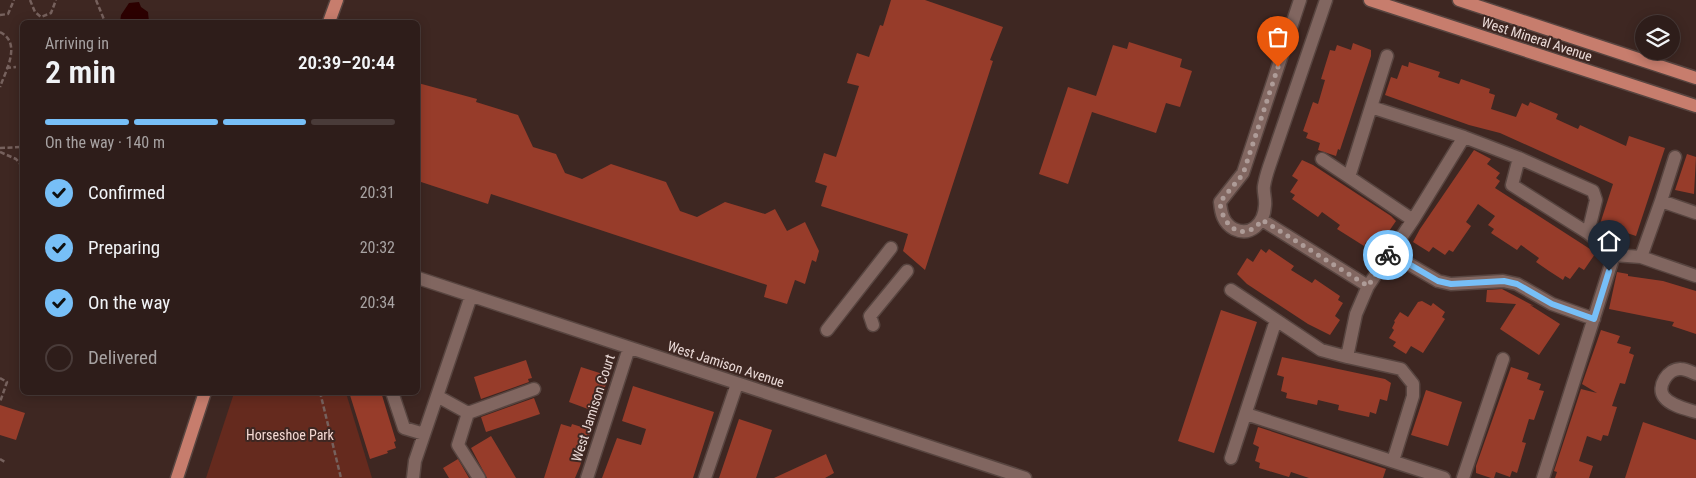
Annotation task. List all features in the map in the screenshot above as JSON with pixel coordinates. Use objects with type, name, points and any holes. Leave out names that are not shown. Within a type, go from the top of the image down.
[{"type":"main road","points":[[330,20],[336,0]]},
{"type":"main road","name":"West Mineral Avenue","points":[[1370,0],[1696,106]]},
{"type":"main road","name":"West Mineral Avenue","points":[[1459,0],[1696,78]]},
{"type":"main road","points":[[177,478],[204,395]]},
{"type":"street","points":[[1300,0],[1243,174],[1220,202],[1221,214],[1229,226],[1236,230],[1245,232],[1256,228],[1262,220],[1266,208],[1264,187],[1269,167],[1326,0]]},
{"type":"street","points":[[1349,177],[1387,56]]},
{"type":"street","points":[[1371,107],[1519,158],[1592,191],[1596,200],[1588,233]]},
{"type":"street","points":[[1347,357],[1356,314],[1368,286],[1413,220],[1464,138]]},
{"type":"street","points":[[1642,258],[1675,157]]},
{"type":"street","points":[[1519,158],[1512,184],[1588,233],[1614,255],[1642,258],[1696,276]]},
{"type":"street","points":[[1322,159],[1413,220]]},
{"type":"street","points":[[1660,201],[1696,214]]},
{"type":"street","points":[[1262,220],[1368,286]]},
{"type":"street","points":[[827,330],[890,248]]},
{"type":"street","points":[[1390,253],[1438,281],[1451,284],[1504,281],[1517,284],[1552,304],[1594,319]]},
{"type":"street","points":[[1543,478],[1614,255]]},
{"type":"street","points":[[873,325],[870,316],[907,271]]},
{"type":"street","name":"West Jamison Avenue","points":[[420,279],[1025,478]]},
{"type":"street","points":[[1231,290],[1322,350],[1401,368],[1413,384],[1413,396],[1392,461]]},
{"type":"street","points":[[413,478],[415,462],[471,296]]},
{"type":"street","points":[[1232,458],[1276,320]]},
{"type":"street","name":"West Jamison Court","points":[[587,478],[629,348]]},
{"type":"street","points":[[1463,478],[1503,359]]},
{"type":"street","points":[[1696,374],[1681,369],[1672,371],[1665,378],[1661,390],[1664,397],[1673,405],[1696,412]]},
{"type":"street","points":[[705,478],[737,384]]},
{"type":"street","points":[[437,396],[468,413],[534,389]]},
{"type":"street","points":[[393,395],[404,428],[424,434]]},
{"type":"street","points":[[468,413],[458,445],[479,478]]},
{"type":"street","points":[[1246,414],[1444,478]]},
{"type":"path","points":[[0,15],[8,14],[14,0]]},
{"type":"path","points":[[30,0],[37,15],[45,17],[51,13],[56,0]]},
{"type":"path","points":[[96,0],[104,20]]},
{"type":"path","points":[[0,32],[9,39],[12,46],[0,87]]},
{"type":"path","points":[[6,68],[16,67]]},
{"type":"path","points":[[0,148],[20,147]]},
{"type":"path","points":[[0,152],[16,159],[20,164]]},
{"type":"path","points":[[0,378],[7,382],[0,402]]},
{"type":"path","points":[[321,395],[340,478]]},
{"type":"path","points":[[0,459],[5,462]]},
{"type":"green space","name":"Horseshoe Park","points":[[233,395],[347,395],[372,478],[206,478]]},
{"type":"shaded area","points":[[139,2],[141,7],[148,12],[149,20],[120,20],[121,15],[129,3]]},
{"type":"building","points":[[891,0],[925,0],[1003,27],[990,60],[993,61],[925,270],[903,251],[908,234],[821,206],[827,186],[815,182],[824,153],[836,157],[859,86],[847,83],[857,53],[869,57],[880,25],[883,26]]},
{"type":"building","points":[[1129,42],[1182,59],[1180,67],[1192,71],[1180,107],[1166,103],[1156,133],[1092,112],[1068,184],[1039,174],[1068,87],[1096,96],[1113,45],[1127,49]]},
{"type":"building","points":[[1353,43],[1371,50],[1371,56],[1340,150],[1338,149],[1336,156],[1318,150],[1320,143],[1306,138],[1308,133],[1303,131],[1313,102],[1318,104],[1325,80],[1321,79],[1330,50],[1335,51],[1337,45],[1351,50]]},
{"type":"building","points":[[1409,62],[1440,72],[1438,77],[1459,84],[1461,79],[1490,89],[1489,93],[1495,95],[1491,109],[1516,117],[1522,103],[1528,106],[1530,102],[1558,114],[1556,119],[1578,129],[1580,125],[1626,146],[1629,136],[1665,148],[1636,236],[1600,224],[1613,184],[1500,133],[1469,125],[1385,95],[1391,77],[1397,79],[1402,65],[1408,67]]},
{"type":"building","points":[[420,84],[477,99],[476,102],[518,115],[533,147],[556,154],[565,173],[582,179],[611,164],[666,182],[680,211],[697,217],[725,202],[765,214],[775,209],[787,231],[805,222],[819,251],[816,262],[812,260],[805,284],[795,280],[787,304],[764,297],[767,285],[491,194],[488,204],[420,182]]},
{"type":"building","points":[[1474,150],[1491,159],[1487,164],[1500,173],[1496,178],[1500,181],[1495,188],[1595,254],[1584,270],[1579,267],[1570,279],[1565,276],[1563,280],[1536,262],[1539,258],[1521,245],[1517,250],[1491,233],[1494,229],[1488,225],[1495,216],[1478,204],[1466,222],[1471,226],[1453,252],[1449,250],[1445,255],[1433,247],[1429,252],[1413,242]]},
{"type":"building","points":[[1687,154],[1696,157],[1694,194],[1675,190]]},
{"type":"building","points":[[1302,160],[1313,165],[1391,216],[1396,221],[1385,237],[1380,233],[1371,246],[1366,242],[1364,246],[1337,229],[1340,225],[1322,212],[1318,217],[1292,199],[1295,195],[1290,192],[1298,180],[1292,176]]},
{"type":"building","points":[[1261,249],[1266,253],[1269,249],[1294,266],[1291,270],[1312,283],[1315,279],[1340,296],[1338,300],[1343,303],[1335,316],[1340,320],[1330,335],[1308,324],[1247,284],[1237,274],[1247,258],[1253,262]]},
{"type":"building","points":[[1617,272],[1628,274],[1628,276],[1663,281],[1696,291],[1696,334],[1672,326],[1674,322],[1609,309]]},
{"type":"building","points":[[1502,289],[1534,306],[1530,305],[1560,324],[1539,355],[1500,329],[1516,304],[1486,302],[1487,290]]},
{"type":"building","points":[[1422,301],[1431,306],[1433,303],[1445,312],[1442,317],[1445,319],[1423,353],[1411,346],[1406,354],[1393,346],[1396,342],[1389,338],[1394,330],[1392,328],[1394,321],[1400,312],[1408,317],[1418,302]]},
{"type":"building","points":[[1221,310],[1257,322],[1214,453],[1178,441]]},
{"type":"building","points":[[1601,330],[1620,336],[1617,343],[1631,347],[1629,353],[1634,355],[1625,384],[1620,383],[1612,406],[1617,407],[1608,436],[1603,435],[1601,441],[1587,436],[1579,461],[1593,466],[1589,478],[1555,478],[1557,472],[1554,471],[1581,389],[1597,393],[1582,384]]},
{"type":"building","points":[[1282,357],[1385,379],[1391,383],[1387,401],[1380,399],[1376,414],[1370,412],[1369,417],[1338,410],[1339,405],[1318,400],[1317,405],[1286,398],[1287,393],[1281,391],[1284,377],[1277,375]]},
{"type":"building","points":[[526,360],[532,378],[528,379],[529,382],[481,399],[474,377]]},
{"type":"building","points":[[581,367],[609,376],[596,412],[569,402]]},
{"type":"building","points":[[1511,367],[1529,373],[1527,379],[1541,384],[1539,390],[1544,391],[1534,420],[1529,419],[1522,442],[1526,443],[1517,473],[1512,471],[1510,477],[1496,472],[1494,478],[1491,478],[1476,473],[1476,466]]},
{"type":"building","points":[[633,386],[714,412],[693,478],[602,478],[617,438],[641,445],[646,429],[622,421]]},
{"type":"building","points":[[1426,390],[1462,402],[1448,446],[1411,435]]},
{"type":"building","points":[[350,395],[382,395],[396,441],[394,442],[396,448],[370,459]]},
{"type":"building","points":[[534,398],[540,414],[486,432],[481,417]]},
{"type":"building","points":[[0,405],[25,413],[16,440],[0,435]]},
{"type":"building","points":[[739,419],[772,430],[756,478],[719,478]]},
{"type":"building","points":[[1643,422],[1696,440],[1696,478],[1625,478]]},
{"type":"building","points":[[561,424],[571,427],[572,424],[591,430],[580,466],[575,478],[544,478]]},
{"type":"building","points":[[1258,427],[1386,469],[1383,478],[1309,478],[1291,472],[1289,477],[1259,468],[1260,463],[1255,461],[1259,447],[1253,444]]},
{"type":"building","points":[[491,436],[516,478],[487,478],[471,448]]},
{"type":"building","points":[[826,454],[834,473],[825,478],[774,478]]},
{"type":"building","points":[[458,459],[469,478],[449,478],[443,468]]},
{"type":"way so far","points":[[1278,67],[1243,174],[1225,193],[1220,202],[1221,214],[1229,226],[1245,232],[1256,228],[1262,220],[1368,286],[1388,255]]},
{"type":"route","points":[[1388,255],[1390,253],[1438,281],[1451,284],[1468,285],[1504,281],[1517,284],[1552,304],[1594,319],[1609,271]]}]
